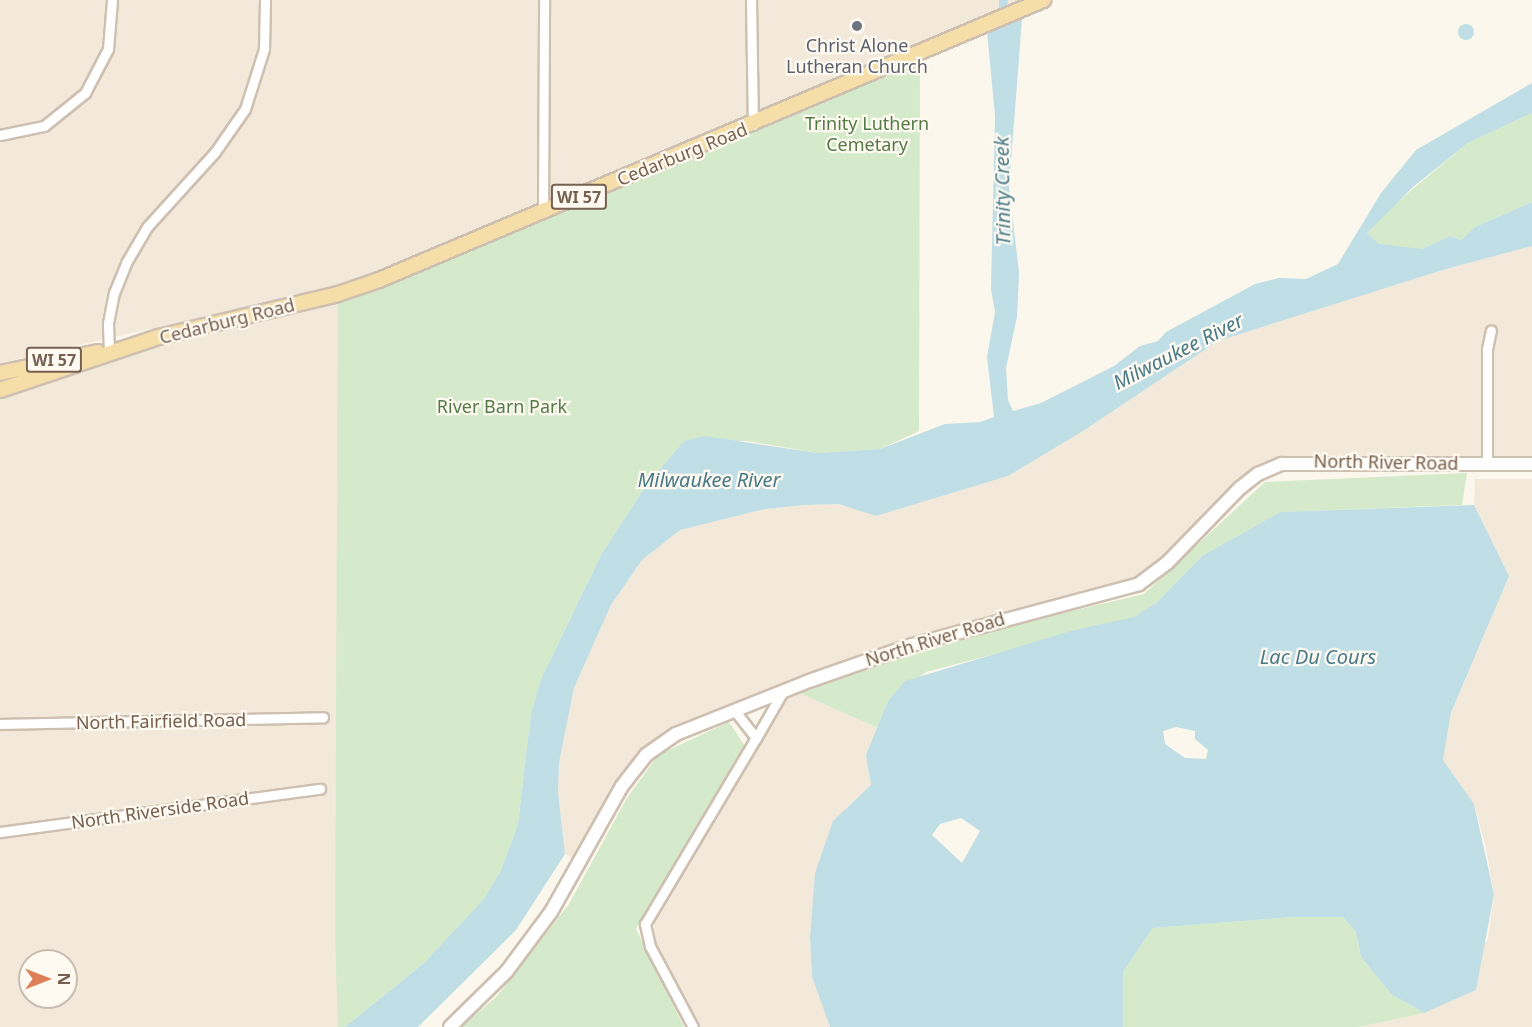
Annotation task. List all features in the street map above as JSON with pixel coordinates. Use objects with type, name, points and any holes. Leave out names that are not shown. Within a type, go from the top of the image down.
[{"type":"main road","name":"Cedarburg Road","points":[[0,390],[158,337],[338,294],[753,125],[1043,0]]},
{"type":"main road","name":"Cedarburg Road","points":[[0,373],[92,351],[109,353]]},
{"type":"street","points":[[0,135],[44,126],[85,93],[108,49],[112,0]]},
{"type":"street","points":[[109,353],[110,314],[126,263],[147,227],[215,152],[245,109],[264,49],[265,0]]},
{"type":"street","points":[[543,212],[544,0]]},
{"type":"street","points":[[751,0],[753,125]]},
{"type":"street","points":[[1487,463],[1487,349],[1491,330]]},
{"type":"street","name":"North River Road","points":[[450,1027],[507,971],[551,912],[622,786],[646,755],[676,734],[920,642],[1139,584],[1168,562],[1240,488],[1258,474],[1282,464],[1532,464]]},
{"type":"street","points":[[693,1027],[650,946],[645,924],[782,693]]},
{"type":"street","points":[[736,712],[756,738]]},
{"type":"street","name":"North Fairfield Road","points":[[0,724],[323,717]]},
{"type":"street","name":"North Riverside Road","points":[[0,832],[321,789]]},
{"type":"shaded area","points":[[0,0],[1025,0],[357,282],[0,363]]},
{"type":"shaded area","points":[[1532,246],[1532,458],[1281,459],[1136,579],[998,614],[845,663],[663,736],[632,761],[574,859],[565,854],[558,792],[559,763],[574,688],[611,605],[642,560],[680,530],[765,509],[805,505],[840,504],[876,516],[1008,476],[1083,431],[1218,341],[1446,269]]},
{"type":"shaded area","points":[[339,302],[338,1027],[0,1027],[0,399],[155,346]]},
{"type":"shaded area","points":[[1475,479],[1532,479],[1532,1027],[1359,1027],[1424,1013],[1488,939],[1494,894],[1486,848],[1474,804],[1443,760],[1451,714],[1509,576],[1474,505]]},
{"type":"shaded area","points":[[797,690],[878,728],[866,755],[871,785],[847,807],[815,873],[810,937],[812,977],[830,1027],[699,1027],[653,943],[655,915],[786,699]]},
{"type":"green space","name":"River Barn Park","points":[[920,52],[919,431],[880,449],[817,453],[747,441],[684,441],[645,487],[601,555],[541,679],[531,713],[518,824],[501,870],[485,899],[424,963],[345,1027],[338,1027],[335,937],[338,294]]},
{"type":"green space","points":[[1532,113],[1532,202],[1475,227],[1461,240],[1450,236],[1422,249],[1406,249],[1379,244],[1370,238],[1367,233],[1389,209],[1468,143]]},
{"type":"green space","points":[[1467,473],[1462,505],[1280,512],[1202,556],[1156,603],[1134,617],[926,672],[888,701],[878,728],[793,690],[1025,622],[1144,594],[1265,482]]},
{"type":"green space","points":[[729,722],[745,746],[636,929],[684,1027],[461,1027],[497,996],[569,904],[627,798],[658,755]]},
{"type":"green space","points":[[1293,917],[1343,917],[1356,932],[1361,957],[1391,994],[1424,1013],[1359,1027],[1123,1027],[1123,972],[1153,928]]},
{"type":"water","name":"Milwaukee River","points":[[999,0],[1008,0],[1006,24],[1022,19],[1009,187],[1019,272],[1017,317],[1006,368],[1008,400],[1013,411],[1041,403],[1114,366],[1140,346],[1158,341],[1166,332],[1255,284],[1279,278],[1306,279],[1338,264],[1381,193],[1416,150],[1532,83],[1532,113],[1468,143],[1413,187],[1367,233],[1379,244],[1422,249],[1450,236],[1461,240],[1475,227],[1532,202],[1532,246],[1446,269],[1218,341],[1083,431],[1008,476],[876,516],[839,504],[805,505],[765,509],[680,530],[642,560],[611,605],[574,688],[559,763],[558,792],[565,854],[516,930],[418,1027],[345,1027],[424,963],[485,898],[501,870],[518,824],[531,713],[541,679],[601,555],[645,487],[684,441],[705,436],[817,453],[880,449],[945,424],[980,422],[994,417],[987,357],[995,312],[991,289],[995,116],[987,31],[999,27]]},
{"type":"water","points":[[1463,24],[1469,24],[1474,32],[1472,38],[1463,40],[1458,35],[1458,29]]},
{"type":"water","name":"Lac Du Cours","points":[[1474,505],[1509,576],[1451,713],[1443,760],[1474,804],[1494,894],[1476,990],[1424,1013],[1391,994],[1361,957],[1356,932],[1343,917],[1293,917],[1153,928],[1123,972],[1123,1027],[830,1027],[812,977],[810,937],[815,873],[833,821],[871,785],[866,755],[888,701],[905,681],[1071,631],[1134,617],[1156,603],[1202,556],[1280,512]],"holes":[[[1176,727],[1195,731],[1195,739],[1208,750],[1206,759],[1185,758],[1165,744],[1163,731]],[[961,818],[980,831],[962,863],[932,835],[940,824]]]},
{"type":"place","name":"Christ Alone Lutheran Church","points":[[857,26]]},
{"type":"park label","name":"Trinity Luthern Cemetary","points":[[867,134]]},
{"type":"water label","name":"Trinity Creek","points":[[1002,191]]}]
